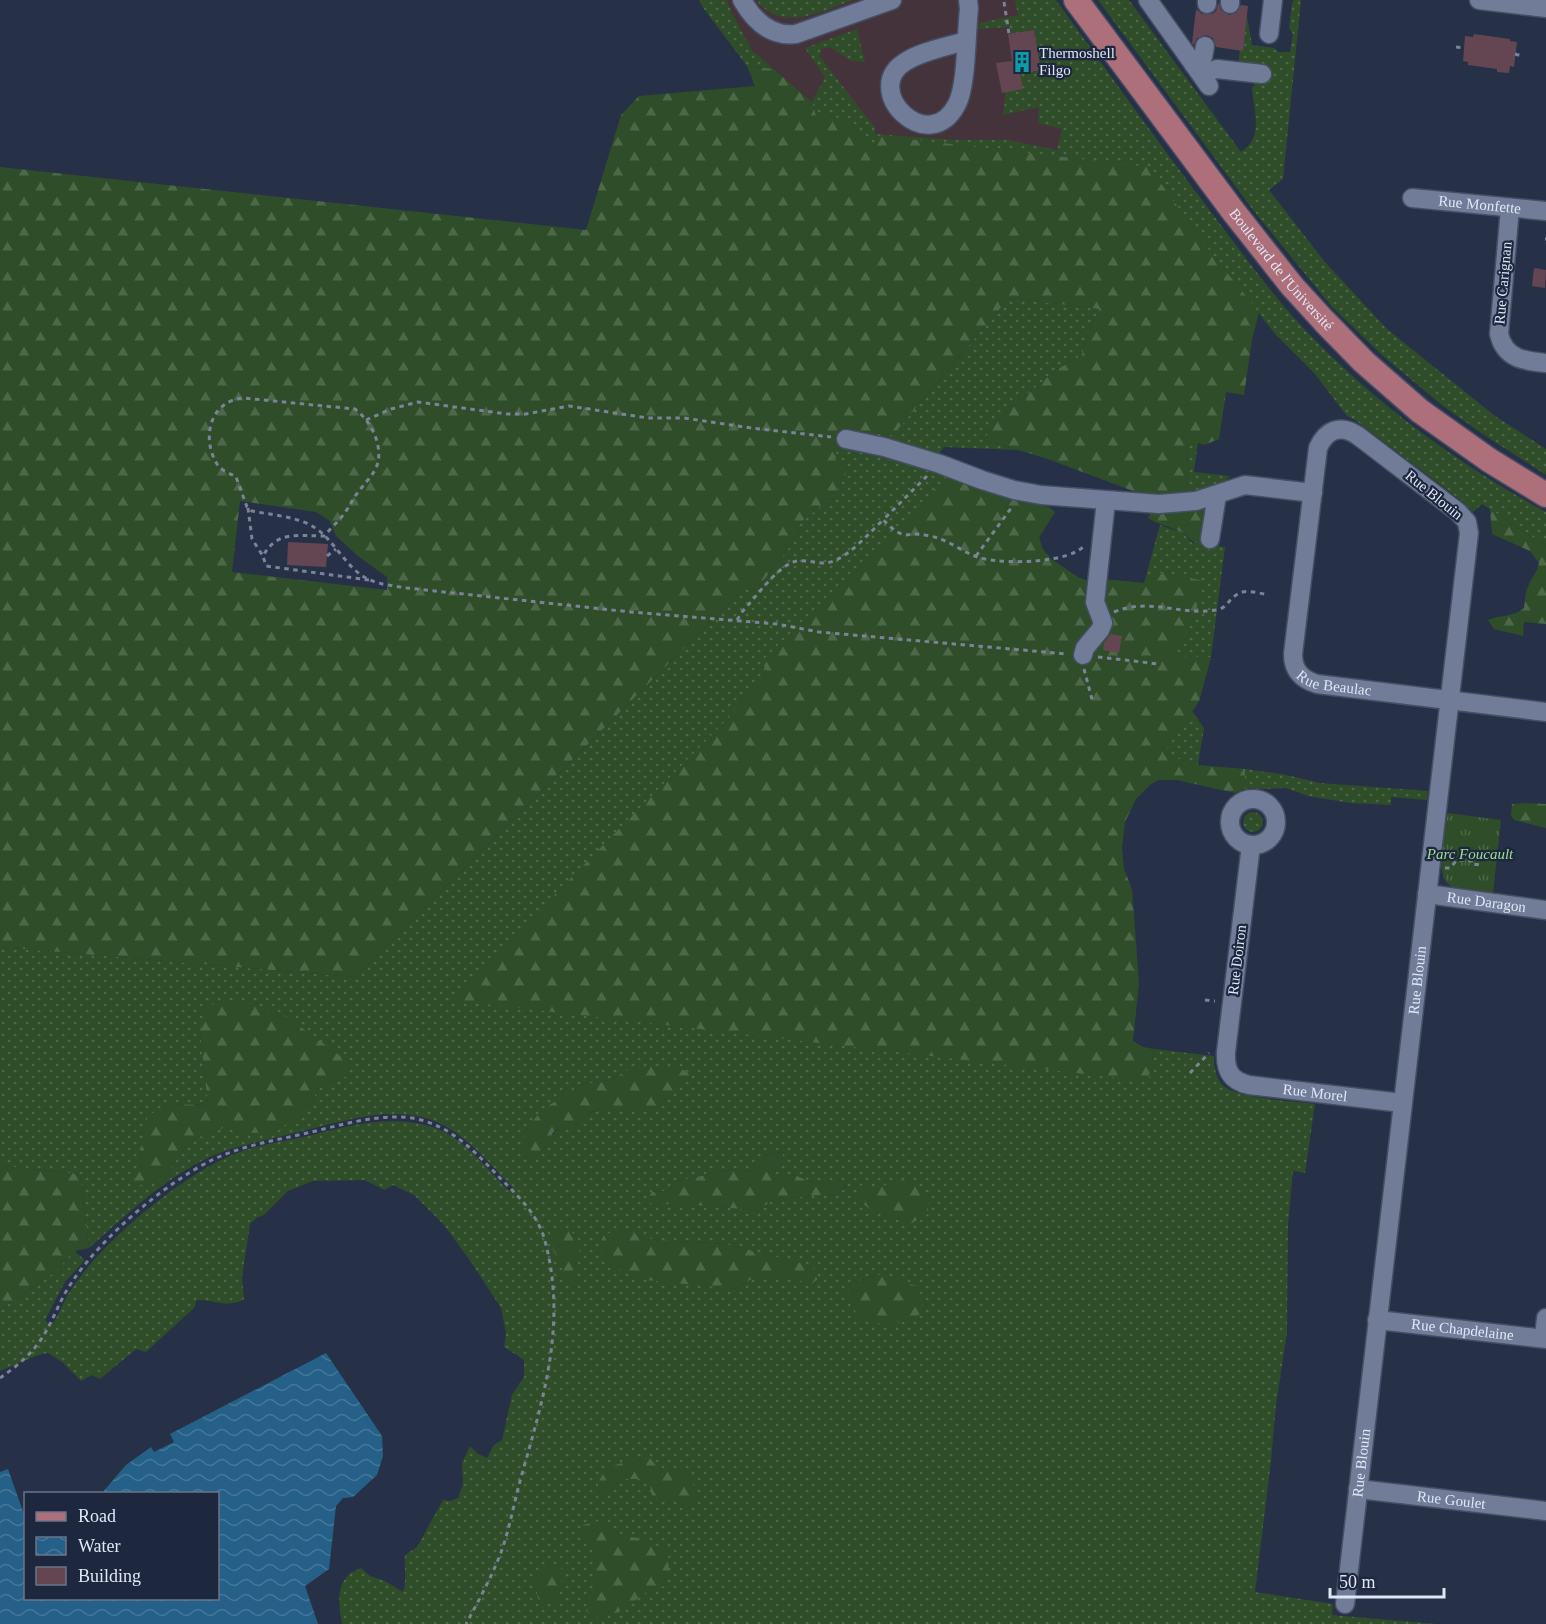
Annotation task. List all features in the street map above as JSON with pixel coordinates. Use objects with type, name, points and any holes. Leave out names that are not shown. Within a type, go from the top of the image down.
[{"type":"main road","name":"Boulevard de l'Université","points":[[1076,0],[1233,211],[1292,286],[1324,321],[1364,362],[1420,411],[1489,460],[1543,492]]},
{"type":"street","points":[[742,0],[754,18],[764,27],[787,36],[892,0]]},
{"type":"street","points":[[965,41],[914,57],[896,69],[889,84],[891,95],[904,116],[916,124],[939,123],[957,105],[962,92],[968,0]]},
{"type":"street","points":[[1148,0],[1202,75]]},
{"type":"street","points":[[1269,34],[1273,0]]},
{"type":"street","points":[[1479,0],[1546,8]]},
{"type":"street","points":[[1202,75],[1205,46]]},
{"type":"street","points":[[1202,75],[1217,69],[1263,74]]},
{"type":"street","name":"Rue Monfette","points":[[1412,198],[1546,212]]},
{"type":"street","name":"Rue Carignan","points":[[1510,208],[1499,334],[1503,346],[1515,358],[1546,363]]},
{"type":"street","name":"Rue Blouin","points":[[1331,431],[1344,429],[1351,431],[1458,512],[1467,522],[1469,533],[1345,1604]]},
{"type":"street","name":"Rue Beaulac","points":[[1331,431],[1318,448],[1293,654],[1294,667],[1298,673],[1308,682],[1317,684],[1546,712]]},
{"type":"street","points":[[846,439],[884,447],[1023,492],[1106,501],[1168,504],[1196,501],[1251,485],[1313,493]]},
{"type":"street","points":[[1210,539],[1217,495]]},
{"type":"street","points":[[1083,655],[1085,648],[1100,630],[1102,623],[1095,602],[1106,501]]},
{"type":"street","name":"Rue Doiron","points":[[1229,1074],[1226,1066],[1226,1052],[1251,845]]},
{"type":"street","name":"Rue Daragon","points":[[1427,894],[1546,910]]},
{"type":"street","name":"Rue Morel","points":[[1229,1074],[1240,1083],[1250,1086],[1402,1103]]},
{"type":"street","points":[[1545,1339],[1546,1318]]},
{"type":"street","name":"Rue Chapdelaine","points":[[1377,1320],[1545,1339]]},
{"type":"street","name":"Rue Goulet","points":[[1358,1489],[1546,1511]]},
{"type":"path","points":[[1004,2],[1010,34]]},
{"type":"path","points":[[1456,47],[1464,48]]},
{"type":"path","points":[[1515,54],[1522,56]]},
{"type":"path","points":[[263,556],[274,543],[285,536],[324,536],[346,512],[355,495],[376,469],[379,459],[378,449],[366,420],[355,409],[243,398],[226,402],[217,412],[209,424],[210,440],[216,462],[221,469],[236,477],[248,508],[252,538],[266,566],[369,580],[407,588],[777,624],[830,633],[1083,655],[1159,664]]},
{"type":"path","points":[[366,420],[391,409],[418,402],[507,414],[526,414],[569,406],[648,418],[684,418],[846,439]]},
{"type":"path","points":[[737,621],[742,612],[790,563],[836,561],[883,520],[940,464]]},
{"type":"path","points":[[976,556],[1023,492]]},
{"type":"path","points":[[248,508],[252,511],[296,519],[312,526],[369,580]]},
{"type":"path","points":[[883,520],[905,536],[917,534],[936,537],[976,556],[1002,561],[1033,561],[1071,555],[1080,551],[1104,524]]},
{"type":"path","points":[[327,556],[336,549]]},
{"type":"path","points":[[1102,618],[1123,609],[1149,605],[1201,612],[1218,610],[1226,607],[1238,593],[1245,591],[1265,594]]},
{"type":"path","points":[[1083,655],[1088,690],[1093,703]]},
{"type":"path","points":[[1430,866],[1450,868],[1457,860],[1473,861],[1473,864],[1480,865]]},
{"type":"path","points":[[1190,1073],[1211,1051]]},
{"type":"path","points":[[0,1378],[15,1368],[36,1346],[59,1304],[89,1259],[130,1218],[188,1174],[211,1161],[241,1149],[364,1120],[400,1117],[432,1123],[466,1144],[535,1215],[546,1242],[552,1291],[554,1337],[551,1365],[534,1432],[500,1556],[466,1624]]},
{"type":"shaded area","points":[[727,0],[1027,0],[1149,167],[882,136],[834,116],[816,117],[812,102],[752,50]]},
{"type":"green space","points":[[699,0],[727,0],[752,50],[774,69],[747,66]]},
{"type":"green space","points":[[756,0],[853,0],[815,14],[789,18],[777,16],[766,10]]},
{"type":"green space","points":[[1015,0],[1056,0],[1194,189],[1300,325],[1366,388],[1395,412],[1484,476],[1546,512],[1546,546],[1482,504],[1473,512],[1463,502],[1347,416],[1314,373],[1276,335],[1215,258],[878,144],[871,147],[834,116],[816,117],[812,102],[825,77],[805,48],[857,29],[865,62],[852,61],[829,47],[821,49],[820,57],[875,128],[875,134],[958,140],[1008,140],[1057,150],[1062,129],[1038,123],[1039,107],[1003,115],[1006,92],[1020,74],[1041,70],[1034,30],[1011,34],[1010,27],[978,29],[979,23],[1018,15]]},
{"type":"green space","points":[[1098,0],[1129,0],[1241,152],[1253,139],[1255,132],[1252,88],[1256,83],[1267,81],[1268,67],[1238,64],[1240,50],[1243,50],[1247,16],[1252,45],[1274,48],[1278,52],[1290,52],[1293,34],[1289,28],[1292,3],[1294,0],[1301,0],[1283,179],[1269,190],[1324,261],[1387,329],[1495,416],[1546,449],[1546,475],[1443,406],[1384,357],[1332,307],[1253,210]]},
{"type":"green space","points":[[747,66],[774,69],[812,102],[816,116],[834,116],[858,127],[871,147],[878,144],[882,136],[1149,167],[1215,258],[1259,312],[1252,340],[1244,395],[1226,392],[1219,439],[1204,445],[1188,439],[1186,499],[1193,511],[1209,507],[1202,545],[1173,528],[1148,518],[1157,500],[1045,458],[984,440],[998,419],[1056,370],[1082,355],[1085,340],[1099,309],[1009,298],[893,435],[841,431],[832,449],[838,455],[835,459],[841,465],[846,461],[843,480],[820,507],[794,528],[800,534],[759,586],[747,585],[355,977],[0,947],[0,167],[586,230],[621,115],[639,96],[755,86]],"holes":[[[240,501],[316,512],[330,521],[336,536],[358,556],[387,577],[387,590],[232,572]]]},
{"type":"green space","points":[[1009,298],[1099,309],[1085,340],[1082,355],[1056,370],[998,419],[984,440],[1017,450],[944,447],[929,468],[1014,498],[1050,508],[1055,512],[1039,537],[1042,548],[1051,559],[1079,578],[1091,582],[1101,579],[1144,583],[1160,525],[1183,533],[1192,543],[1225,547],[1211,657],[1199,701],[1192,711],[1204,728],[1198,765],[1162,754],[730,716],[1149,1077],[1154,1049],[1214,1056],[1218,1079],[1228,1089],[1258,1097],[1315,1104],[1305,1173],[1293,1171],[1288,1226],[1287,1332],[1276,1405],[1255,1592],[1333,1604],[1332,1615],[1436,1624],[342,1624],[340,1590],[346,1577],[353,1572],[361,1568],[370,1576],[385,1581],[403,1592],[405,1555],[417,1547],[443,1500],[450,1501],[458,1498],[463,1484],[462,1463],[470,1446],[478,1454],[487,1458],[494,1445],[502,1440],[512,1395],[524,1377],[524,1360],[504,1347],[506,1333],[501,1308],[444,1225],[414,1195],[393,1185],[385,1190],[364,1180],[313,1181],[288,1191],[264,1215],[256,1218],[250,1224],[242,1277],[244,1299],[232,1303],[196,1300],[195,1307],[146,1352],[136,1349],[100,1379],[92,1375],[81,1381],[62,1362],[48,1353],[0,1371],[0,1310],[55,1272],[74,1251],[85,1260],[65,1282],[45,1320],[49,1324],[54,1322],[85,1271],[102,1251],[145,1211],[169,1192],[216,1163],[237,1153],[265,1145],[370,1123],[400,1121],[414,1123],[441,1130],[463,1144],[509,1191],[513,1188],[475,1148],[441,1124],[412,1115],[378,1115],[342,1121],[231,1149],[207,1158],[154,1192],[89,1248],[80,1174],[0,1166],[0,947],[355,977],[747,585],[759,586],[800,534],[794,528],[829,499],[843,480],[846,461],[841,465],[834,459],[831,449],[841,431],[893,435]],"holes":[[[200,1032],[335,1053],[349,1062],[349,1075],[319,1088],[308,1107],[248,1133],[224,1128],[196,1138],[182,1152],[164,1178],[172,1104],[208,1105]],[[628,1070],[607,1106],[587,1114],[576,1125],[561,1127],[552,1135],[525,1137],[528,1127],[580,1085],[611,1080]],[[784,1152],[774,1174],[792,1174],[812,1182],[847,1185],[838,1194],[775,1199],[756,1211],[715,1206],[652,1192],[669,1191],[674,1182],[732,1169],[754,1172],[767,1154]],[[630,1231],[645,1239],[725,1244],[811,1266],[809,1286],[795,1277],[755,1277],[735,1289],[700,1284]],[[877,1274],[920,1314],[855,1283]]]},
{"type":"green space","points":[[1188,439],[1198,442],[1194,472],[1230,476],[1219,488],[1186,499]]},
{"type":"green space","points":[[949,476],[1050,508],[1055,512],[1039,537],[1042,548],[1051,559],[1079,578],[1091,582],[1101,579],[1144,583],[1164,571],[1184,578],[1202,580],[1195,617],[1173,656],[1211,657],[1199,701],[1163,754],[1198,765],[1245,769],[1245,789],[1235,793],[1177,780],[1159,780],[1151,784],[1136,799],[1125,822],[1122,848],[1124,869],[1132,889],[1139,983],[1133,1041],[1143,1047],[1154,1049],[1149,1078],[1144,1081],[451,1000],[730,716],[767,670],[761,662]]},
{"type":"green space","points":[[1490,509],[1546,546],[1546,624],[1524,622],[1523,636],[1494,629],[1488,620],[1515,613],[1524,608],[1527,589],[1539,563],[1530,551],[1492,534]]},
{"type":"green space","points":[[1245,769],[1282,774],[1320,783],[1428,791],[1427,800],[1391,797],[1391,805],[1350,803],[1308,796],[1286,788],[1245,789]]},
{"type":"green space","points":[[1512,804],[1546,804],[1546,828],[1514,820],[1511,816]]},
{"type":"green space","points":[[1249,812],[1257,812],[1263,818],[1263,826],[1257,832],[1249,832],[1243,826],[1243,818]]},
{"type":"green space","name":"Parc Foucault","points":[[1448,813],[1501,820],[1493,893],[1460,889],[1451,886],[1446,881],[1441,863]]},
{"type":"green space","points":[[244,1002],[287,1017],[349,1062],[349,1075],[319,1088],[308,1107],[291,1122],[272,1132],[248,1133],[224,1128],[196,1138],[182,1152],[164,1178],[149,1184],[133,1186],[148,1115],[172,1104],[208,1105],[200,1032],[206,1005]]},
{"type":"green space","points":[[650,1066],[677,1068],[692,1073],[679,1089],[648,1112],[603,1108],[589,1113],[575,1125],[556,1130],[542,1156],[529,1163],[520,1149],[528,1127],[542,1110],[580,1085],[611,1080],[628,1070]]},
{"type":"green space","points":[[784,1152],[774,1174],[792,1174],[812,1182],[847,1184],[838,1194],[775,1199],[756,1211],[715,1206],[644,1203],[652,1192],[669,1191],[674,1182],[732,1169],[754,1172],[767,1154]]},
{"type":"green space","points":[[0,1166],[80,1174],[89,1248],[74,1251],[55,1272],[0,1310]]},
{"type":"green space","points":[[902,1180],[915,1183],[928,1199],[928,1214],[910,1224],[874,1212],[855,1198],[861,1185],[879,1187]]},
{"type":"green space","points":[[559,1224],[573,1233],[580,1242],[576,1283],[569,1281],[564,1275],[552,1247],[553,1232]]},
{"type":"green space","points":[[613,1231],[630,1231],[645,1239],[725,1244],[812,1266],[819,1278],[809,1286],[795,1277],[755,1277],[735,1289],[646,1280],[607,1264],[601,1248],[603,1236]]},
{"type":"green space","points":[[877,1274],[917,1286],[923,1300],[920,1314],[904,1322],[890,1324],[860,1319],[851,1304],[848,1292],[855,1283]]},
{"type":"green space","points":[[648,1455],[659,1468],[682,1471],[696,1490],[697,1505],[690,1508],[680,1502],[652,1497],[651,1489],[643,1479],[623,1479],[613,1487],[606,1499],[597,1496],[598,1483],[606,1468]]},
{"type":"green space","points":[[599,1521],[611,1526],[622,1535],[642,1539],[668,1551],[669,1577],[665,1586],[651,1589],[619,1612],[596,1618],[586,1611],[593,1589],[597,1563],[591,1559],[593,1548],[583,1535],[583,1525]]},
{"type":"green space","points":[[555,1564],[567,1573],[557,1589],[562,1597],[553,1606],[538,1599],[535,1583],[539,1571]]},
{"type":"water","points":[[326,1353],[382,1436],[383,1456],[377,1475],[353,1497],[343,1498],[336,1506],[329,1569],[305,1586],[318,1624],[0,1624],[0,1472],[8,1469],[24,1514],[24,1600],[219,1600],[219,1492],[103,1492],[126,1465],[151,1447],[154,1452],[174,1442],[170,1434]]},
{"type":"building","points":[[1219,2],[1221,10],[1229,15],[1236,13],[1241,5],[1248,6],[1243,51],[1216,47],[1213,38],[1206,35],[1197,38],[1194,45],[1192,43],[1196,9],[1202,14],[1212,14],[1216,11]]},
{"type":"building","name":"Thermoshell Filgo","points":[[1034,30],[1041,70],[1020,74],[1023,89],[1002,93],[996,63],[1012,61],[1008,34]]},
{"type":"building","points":[[1474,34],[1517,42],[1514,67],[1510,66],[1509,73],[1468,65],[1468,62],[1463,61],[1465,36],[1473,37]]},
{"type":"building","points":[[1534,268],[1546,270],[1545,288],[1532,286]]},
{"type":"building","points":[[288,542],[328,544],[326,567],[287,565]]},
{"type":"building","points":[[1111,634],[1122,636],[1119,653],[1103,650],[1104,643]]},
{"type":"place","name":"Thermoshell Filgo","points":[[1022,62]]}]
